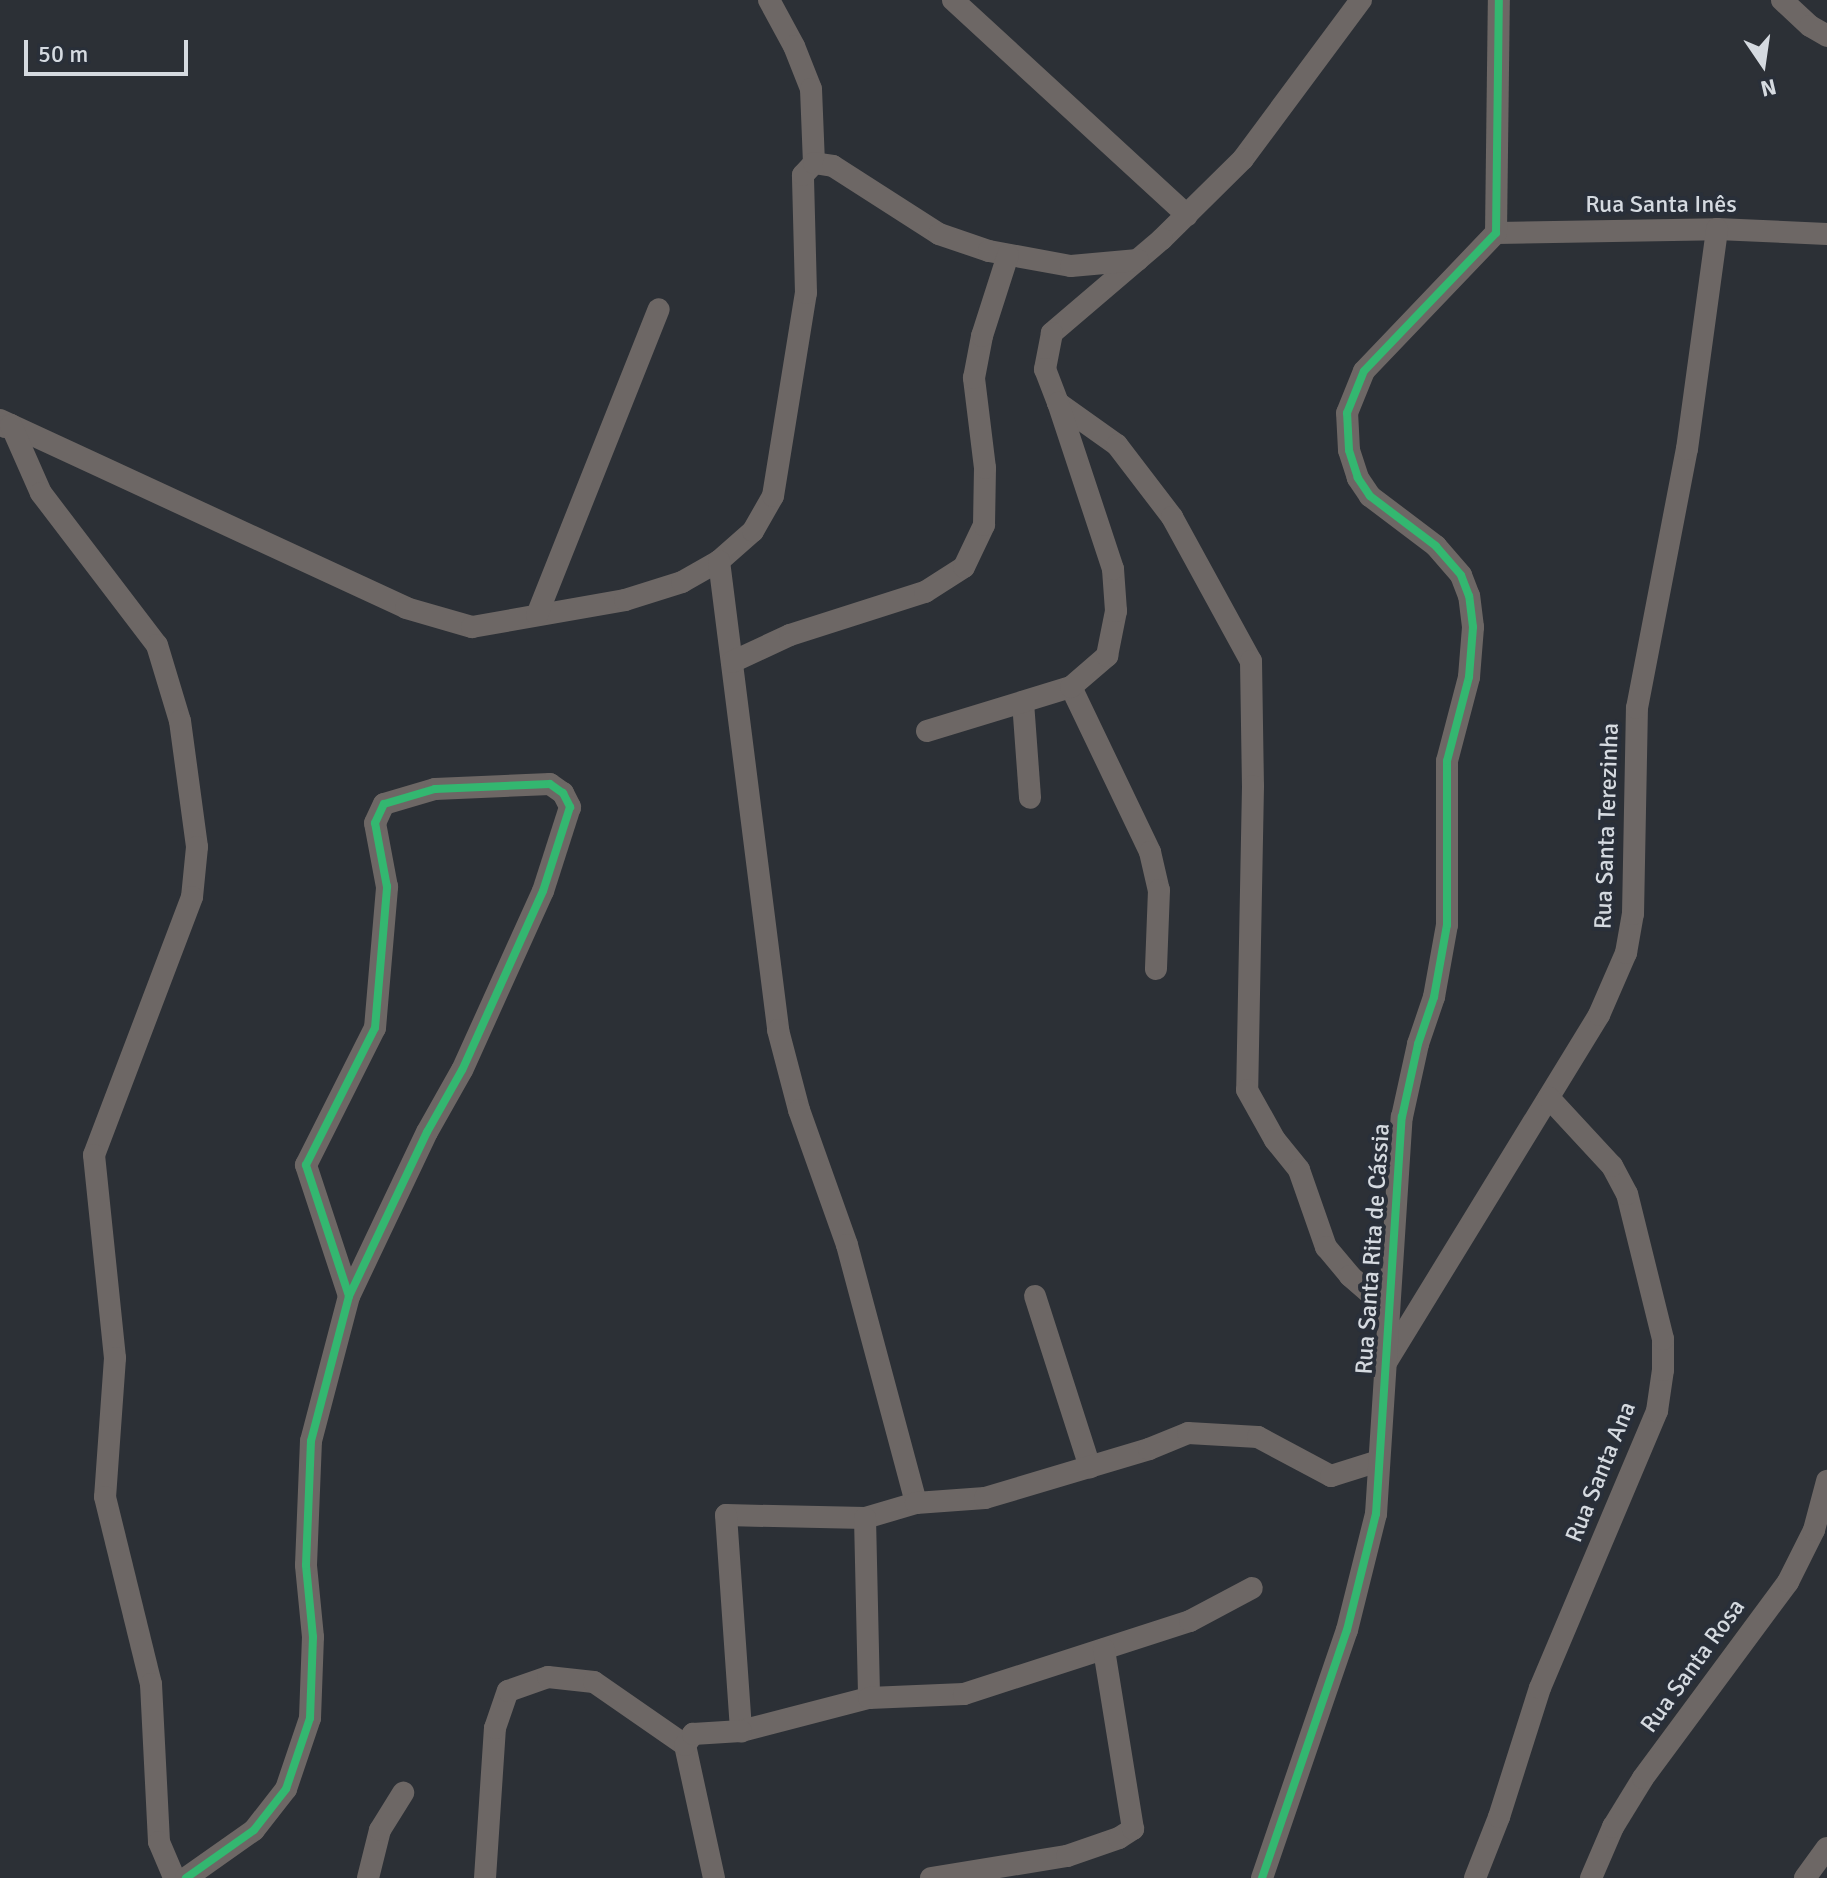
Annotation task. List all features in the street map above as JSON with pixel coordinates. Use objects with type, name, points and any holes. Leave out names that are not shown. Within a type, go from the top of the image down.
[{"type":"street","points":[[4,425],[406,608],[472,627],[625,600],[682,582],[719,561],[753,531],[773,496],[806,293],[803,175],[814,163],[811,89],[794,46],[769,0]]},
{"type":"street","points":[[953,0],[1187,215]]},
{"type":"street","points":[[927,731],[1071,687],[1107,656],[1116,611],[1113,569],[1045,369],[1052,333],[1138,260],[1243,159],[1361,0]]},
{"type":"street","points":[[1496,233],[1499,0]]},
{"type":"street","points":[[1782,0],[1810,26],[1827,36]]},
{"type":"street","points":[[814,163],[833,166],[939,234],[1008,255],[1071,266],[1138,260]]},
{"type":"street","name":"Rua Santa Inês","points":[[1496,233],[1717,229],[1827,234]]},
{"type":"street","name":"Rua Santa Terezinha","points":[[1384,1366],[1605,1002],[1629,937],[1633,914],[1637,708],[1687,449],[1717,229]]},
{"type":"street","name":"Rua Santa Rita de Cássia","points":[[1262,1878],[1361,1582],[1376,1514],[1402,1117],[1418,1044],[1434,997],[1447,925],[1447,761],[1469,677],[1473,627],[1469,596],[1461,575],[1436,546],[1370,496],[1358,478],[1349,450],[1347,413],[1364,371],[1496,233]]},
{"type":"street","points":[[732,662],[790,635],[925,592],[964,567],[984,525],[985,468],[974,378],[982,336],[1008,255]]},
{"type":"street","points":[[537,615],[659,309]]},
{"type":"street","points":[[1058,403],[1117,445],[1172,517],[1251,661],[1253,786],[1247,1090],[1275,1140],[1299,1170],[1326,1247],[1350,1276],[1388,1309]]},
{"type":"street","points":[[4,425],[41,493],[157,645],[180,721],[197,847],[192,897],[94,1155],[115,1358],[105,1497],[151,1684],[159,1842],[174,1878]]},
{"type":"street","points":[[719,561],[778,1030],[799,1110],[847,1245],[916,1503]]},
{"type":"street","points":[[1071,687],[1150,852],[1159,890],[1156,969]]},
{"type":"street","points":[[1023,702],[1030,798]]},
{"type":"street","points":[[186,1878],[254,1830],[286,1789],[310,1718],[313,1637],[306,1565],[311,1441],[349,1296],[427,1132],[462,1070],[543,891],[570,807],[563,793],[550,784],[435,789],[384,804],[375,823],[387,887],[375,1028],[306,1165],[349,1296]]},
{"type":"street","name":"Rua Santa Ana","points":[[1475,1878],[1499,1817],[1540,1688],[1657,1411],[1663,1370],[1663,1339],[1627,1194],[1612,1166],[1549,1098]]},
{"type":"street","points":[[1035,1296],[1090,1467]]},
{"type":"street","points":[[741,1731],[726,1515],[865,1518],[916,1503],[985,1498],[1149,1449],[1188,1433],[1258,1437],[1331,1476],[1379,1461]]},
{"type":"street","name":"Rua Santa Rosa","points":[[1591,1878],[1613,1827],[1643,1778],[1788,1582],[1814,1530],[1827,1481]]},
{"type":"street","points":[[865,1518],[869,1698]]},
{"type":"street","points":[[685,1745],[693,1734],[741,1731],[869,1698],[964,1694],[1190,1621],[1252,1588]]},
{"type":"street","points":[[931,1878],[1067,1856],[1119,1838],[1133,1829],[1104,1649]]},
{"type":"street","points":[[485,1878],[495,1728],[508,1691],[548,1677],[594,1682],[685,1745],[714,1878]]},
{"type":"street","points":[[368,1878],[380,1830],[403,1793]]},
{"type":"street","points":[[1805,1878],[1827,1848]]},
{"type":"cycle path","points":[[1262,1878],[1347,1630],[1376,1514],[1402,1117],[1418,1044],[1434,997],[1447,925],[1447,761],[1469,677],[1473,627],[1469,596],[1461,575],[1436,546],[1370,496],[1358,478],[1349,450],[1347,413],[1364,371],[1496,233],[1499,0]]},
{"type":"cycle path","points":[[186,1878],[254,1830],[286,1789],[310,1718],[313,1637],[306,1565],[311,1441],[349,1296],[306,1165],[375,1028],[387,887],[375,823],[384,804],[435,789],[550,784],[563,793],[570,807],[543,891],[462,1070],[427,1132],[349,1296]]}]
